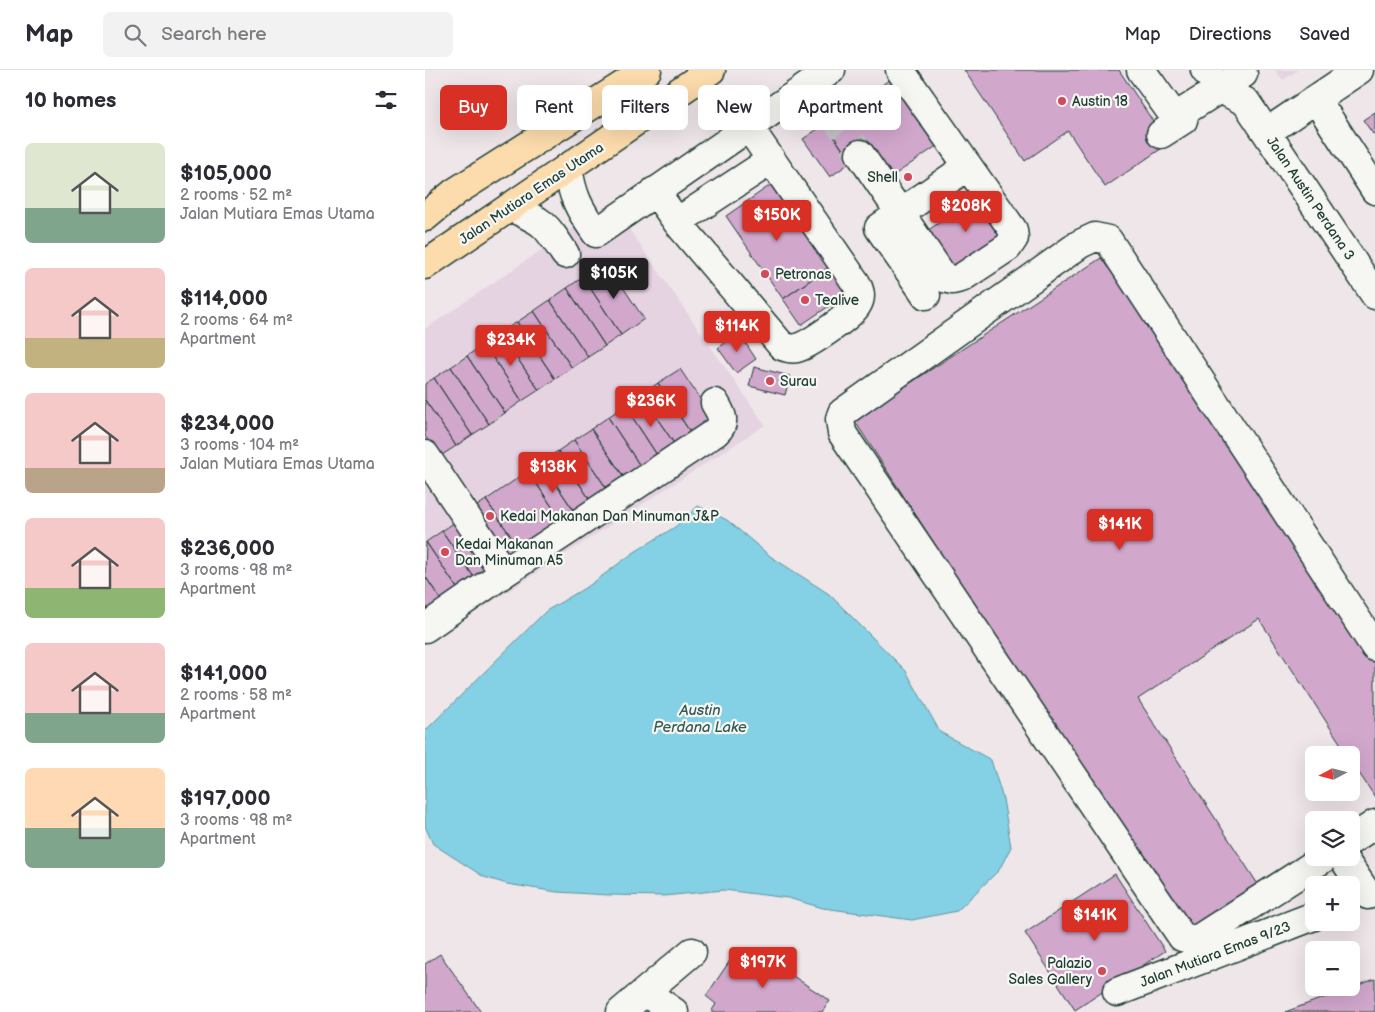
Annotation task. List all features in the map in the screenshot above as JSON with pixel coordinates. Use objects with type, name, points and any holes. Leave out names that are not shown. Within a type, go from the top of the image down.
[{"type":"main road","points":[[425,217],[455,192],[647,70]]},
{"type":"main road","name":"Jalan Mutiara Emas Utama","points":[[425,265],[711,70]]},
{"type":"street","points":[[859,154],[944,278],[953,280],[961,278],[1007,247],[1014,238],[1013,230],[900,70]]},
{"type":"street","points":[[1141,70],[1169,109],[1174,113],[1185,112]]},
{"type":"street","points":[[1267,132],[1359,70]]},
{"type":"street","points":[[1161,134],[1183,120],[1185,112],[1213,79],[1242,72]]},
{"type":"street","name":"Jalan Austin Perdana 3","points":[[1242,72],[1246,102]]},
{"type":"street","points":[[770,111],[821,77]]},
{"type":"street","name":"Jalan Austin Perdana 3","points":[[1213,79],[1246,102],[1375,295]]},
{"type":"street","points":[[1316,99],[1375,190]]},
{"type":"street","points":[[568,167],[571,189],[578,208],[596,233],[742,130]]},
{"type":"street","points":[[655,191],[677,222],[776,341],[789,349],[804,345],[851,313],[857,307],[860,291],[751,130]]},
{"type":"street","points":[[677,222],[770,161]]},
{"type":"street","points":[[926,295],[879,228],[968,166]]},
{"type":"street","points":[[425,209],[455,192]]},
{"type":"street","points":[[510,208],[539,220],[548,228],[565,254]]},
{"type":"street","points":[[1320,869],[1195,940],[1182,937],[843,432],[840,419],[842,413],[1080,244],[1095,237],[1109,240],[1375,647]]},
{"type":"street","points":[[425,628],[716,432],[723,423],[723,417],[715,403]]},
{"type":"street","points":[[425,455],[504,573]]},
{"type":"street","points":[[1360,834],[1375,824]]},
{"type":"street","points":[[1348,866],[1365,896]]},
{"type":"street","name":"Jalan Mutiara Emas 9/23","points":[[1117,992],[1305,919]]},
{"type":"street","points":[[621,1012],[692,952]]},
{"type":"street","points":[[645,992],[674,1012]]},
{"type":"shaded area","points":[[1275,70],[1298,70],[1283,80]]},
{"type":"shaded area","points":[[611,203],[765,425],[425,645],[425,329]]},
{"type":"water","name":"Austin Perdana Lake","points":[[698,506],[727,520],[770,556],[829,594],[906,671],[940,732],[991,760],[1003,799],[1011,847],[999,870],[957,911],[912,920],[823,908],[788,898],[724,890],[664,896],[557,892],[507,884],[484,877],[433,844],[425,826],[425,731],[546,611],[590,585],[633,553],[675,527]]},
{"type":"building","name":"Austin 18","points":[[964,70],[1119,70],[1168,144],[1105,187],[1068,131],[1025,161]]},
{"type":"building","points":[[892,78],[897,85],[882,85]]},
{"type":"building","points":[[901,91],[938,145],[890,178],[854,165],[829,130],[901,130]]},
{"type":"building","points":[[1375,112],[1375,133],[1373,134],[1363,120]]},
{"type":"building","points":[[816,130],[829,130],[851,162],[830,177],[803,139]]},
{"type":"building","points":[[772,184],[829,267],[783,299],[726,216]]},
{"type":"building","points":[[981,194],[1007,233],[951,272],[924,233]]},
{"type":"building","points":[[1124,257],[1375,643],[1375,797],[1360,774],[1360,746],[1342,746],[1259,619],[1138,699],[1261,889],[1190,936],[854,420],[1101,258],[1108,268]]},
{"type":"building","points":[[829,267],[847,294],[801,325],[783,299]]},
{"type":"building","points":[[593,271],[613,272],[644,319],[621,335],[583,277]]},
{"type":"building","points":[[583,277],[621,335],[605,346],[567,288]]},
{"type":"building","points":[[567,288],[605,346],[588,357],[550,300]]},
{"type":"building","points":[[550,300],[588,357],[572,368],[534,311]]},
{"type":"building","points":[[534,311],[572,368],[555,379],[517,322]]},
{"type":"building","points":[[517,322],[555,379],[539,390],[500,333]]},
{"type":"building","points":[[500,333],[539,390],[522,401],[484,344]]},
{"type":"building","points":[[739,333],[756,359],[736,373],[718,348]]},
{"type":"building","points":[[484,344],[522,401],[505,413],[467,356]]},
{"type":"building","points":[[467,356],[505,413],[489,424],[451,367]]},
{"type":"building","points":[[451,367],[489,424],[472,435],[434,378]]},
{"type":"building","name":"Surau","points":[[754,367],[790,376],[785,395],[749,386]]},
{"type":"building","points":[[680,369],[716,423],[694,438],[658,383]]},
{"type":"building","points":[[434,378],[472,435],[456,446],[425,400],[425,384]]},
{"type":"building","points":[[658,383],[694,438],[678,449],[641,395]]},
{"type":"building","points":[[641,395],[678,449],[661,461],[625,406]]},
{"type":"building","points":[[425,400],[456,446],[439,457],[425,436]]},
{"type":"building","points":[[625,406],[661,461],[644,472],[608,417]]},
{"type":"building","points":[[608,417],[644,472],[628,483],[591,429]]},
{"type":"building","points":[[591,429],[628,483],[611,495],[574,440]]},
{"type":"building","points":[[574,440],[611,495],[594,506],[558,451]]},
{"type":"building","points":[[558,451],[594,506],[578,517],[541,462]]},
{"type":"building","points":[[541,462],[578,517],[565,526],[528,471]]},
{"type":"building","points":[[528,471],[565,526],[523,554],[486,500]]},
{"type":"building","points":[[486,500],[523,554],[511,563],[474,508]]},
{"type":"building","points":[[458,520],[494,572],[478,583],[442,531]]},
{"type":"building","points":[[442,531],[478,583],[461,594],[426,542]]},
{"type":"building","points":[[426,542],[461,594],[445,606],[425,576]]},
{"type":"building","points":[[425,576],[445,606],[425,611]]},
{"type":"building","points":[[1115,874],[1165,951],[1075,1010],[1025,933]]},
{"type":"building","points":[[753,949],[830,1001],[822,1012],[711,1012],[716,1004],[706,996],[731,959],[742,966]]},
{"type":"building","points":[[440,954],[481,1012],[425,1012],[425,964]]},
{"type":"building","points":[[1375,979],[1375,1012],[1285,1012],[1329,996],[1360,996],[1360,984]]},
{"type":"tunnel","points":[[843,130],[860,154]]},
{"type":"place","name":"Austin 18","points":[[1062,101]]},
{"type":"place","name":"Shell","points":[[908,177]]},
{"type":"place","name":"Petronas","points":[[765,274]]},
{"type":"place","name":"Tealive","points":[[805,300]]},
{"type":"place","name":"Surau","points":[[770,381]]},
{"type":"place","name":"Kedai Makanan Dan Minuman J&P","points":[[490,516]]},
{"type":"place","name":"Kedai Makanan Dan Minuman A5","points":[[445,552]]},
{"type":"place","name":"Palazio Sales Gallery","points":[[1102,971]]}]
